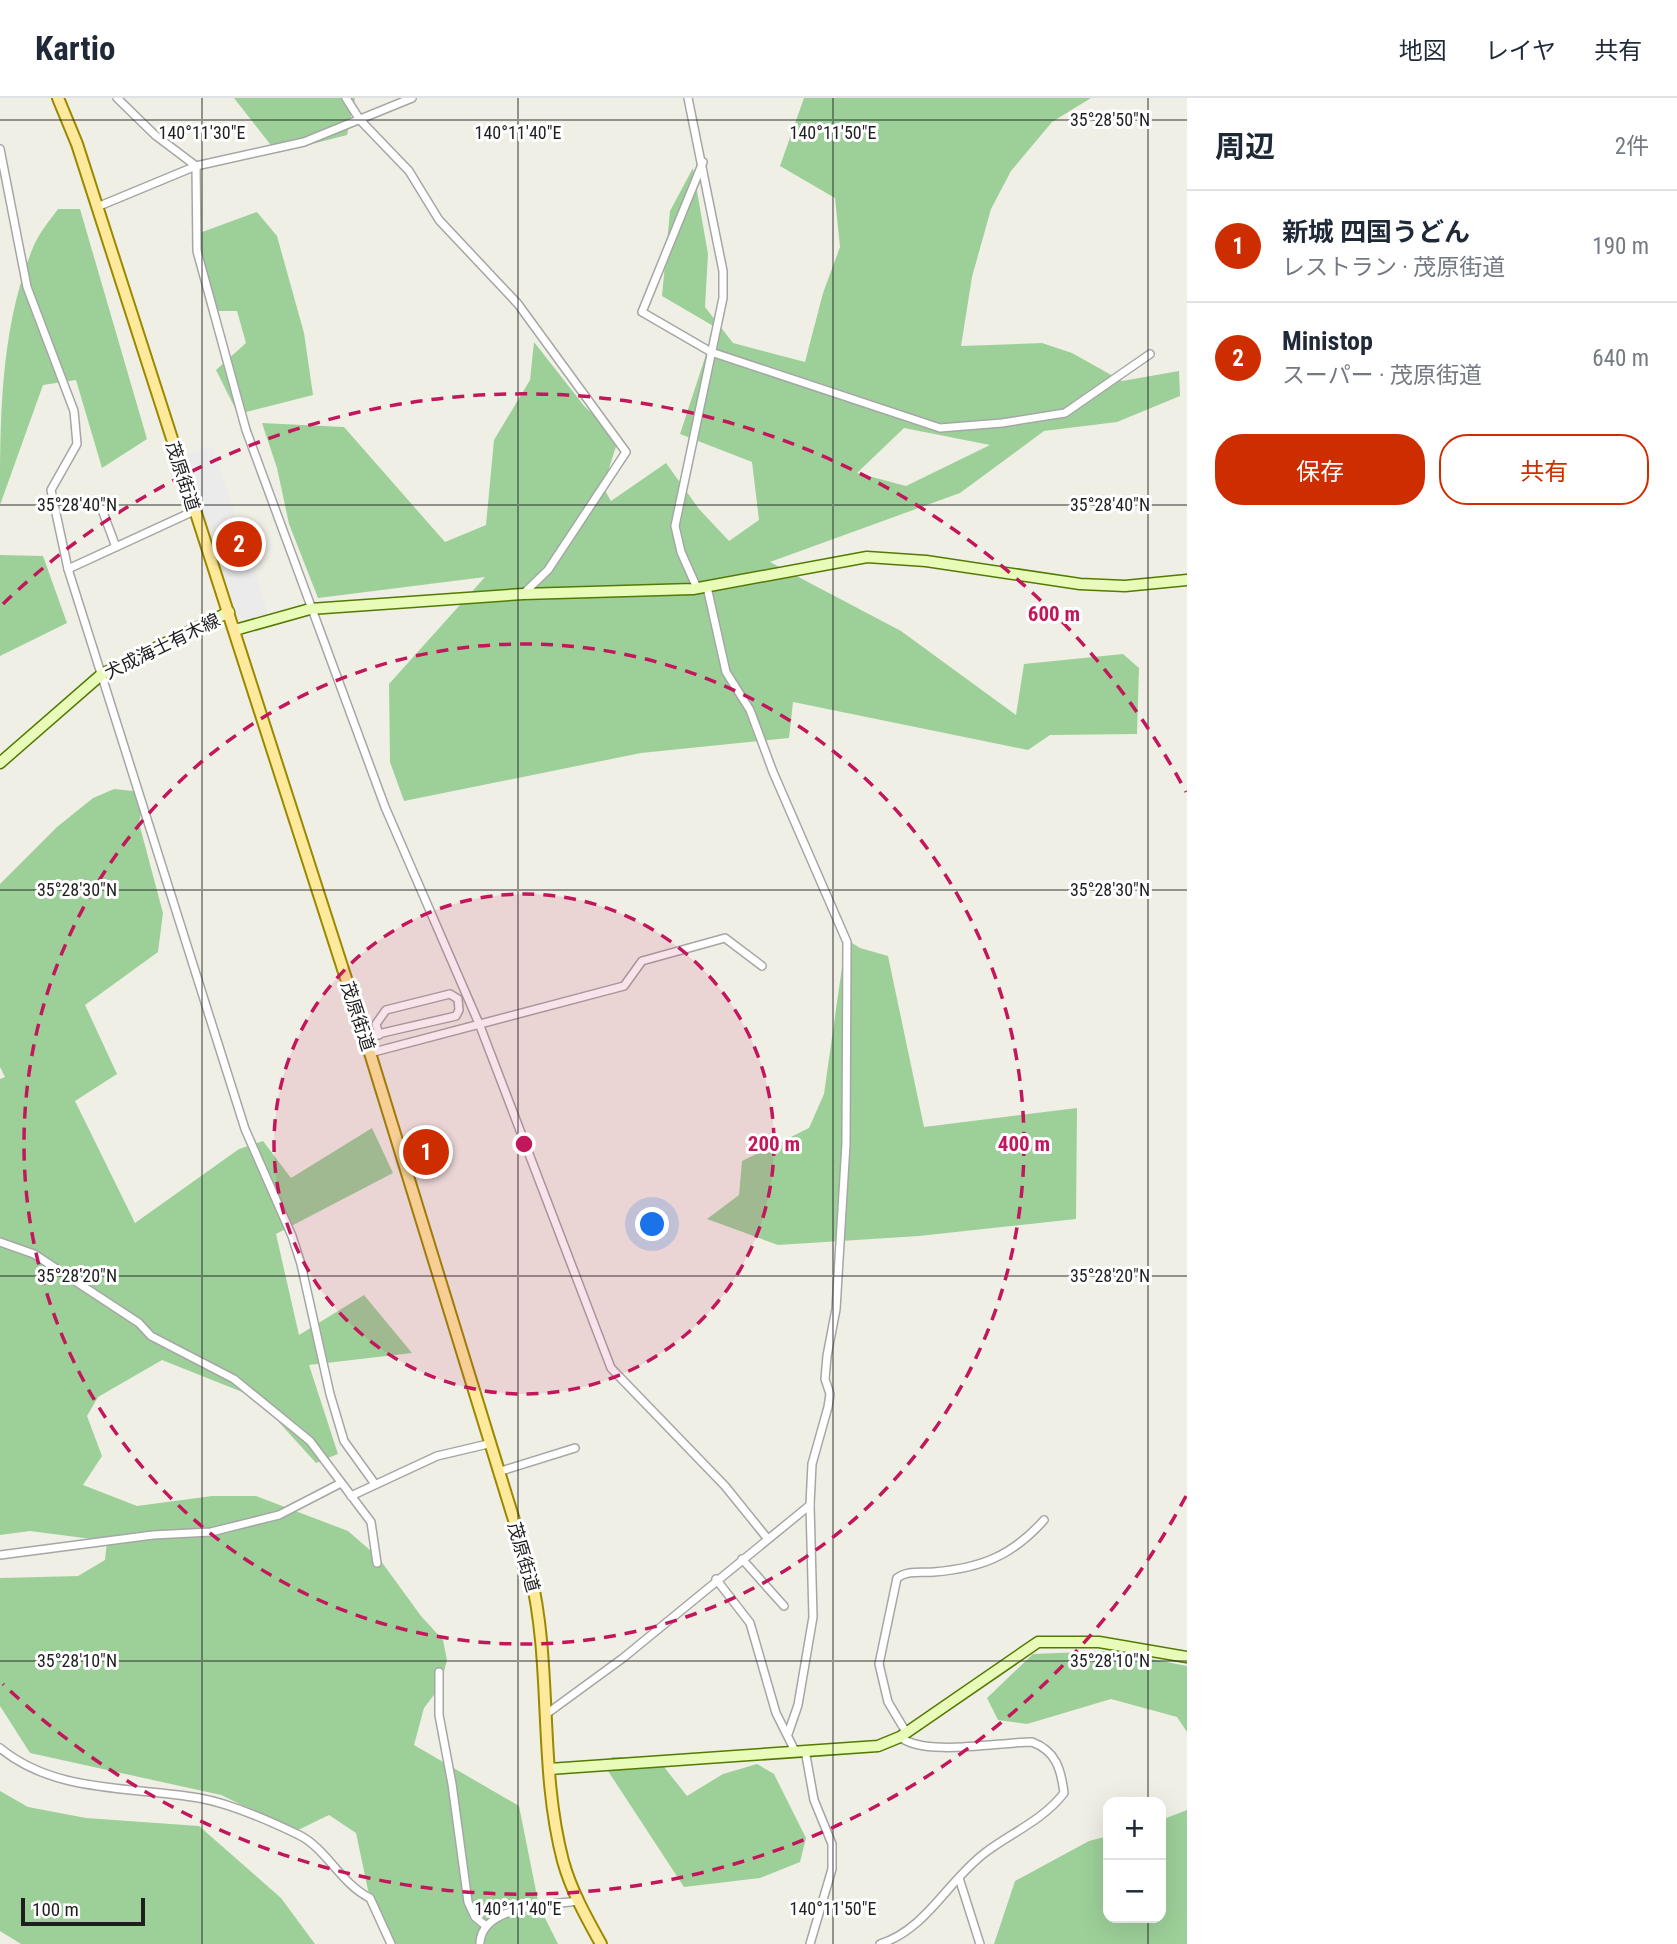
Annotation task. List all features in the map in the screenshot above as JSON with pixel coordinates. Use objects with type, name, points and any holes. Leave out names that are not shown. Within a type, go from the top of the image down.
[{"type":"main road","name":"茂原街道","points":[[58,98],[97,208],[229,612],[365,1037],[498,1472],[538,1608],[549,1769],[563,1861],[578,1901],[601,1944]]},
{"type":"street","points":[[117,98],[155,135],[196,166]]},
{"type":"street","points":[[346,98],[360,120],[389,147],[409,171],[439,220],[518,304],[626,452],[548,570],[523,594]]},
{"type":"street","points":[[97,208],[196,166],[303,142],[412,98]]},
{"type":"street","points":[[688,98],[723,271],[723,298],[675,526],[681,552],[702,588],[726,672],[750,710],[773,772],[847,942],[846,1144],[836,1309],[825,1379],[830,1394],[812,1464],[810,1505],[813,1616],[797,1705],[788,1734]]},
{"type":"street","points":[[0,149],[27,287],[74,411],[77,443],[51,490],[68,569],[245,1129],[298,1255],[330,1394],[344,1441],[375,1485]]},
{"type":"street","points":[[703,162],[642,312],[711,352],[940,428],[1002,423],[1065,413],[1150,354]]},
{"type":"street","points":[[196,166],[197,251],[246,430],[385,807],[480,1026],[611,1368],[725,1486],[767,1538]]},
{"type":"street","points":[[101,507],[116,547]]},
{"type":"street","points":[[68,569],[194,511]]},
{"type":"street","points":[[235,631],[310,609],[523,594],[702,588],[836,561],[877,557],[926,561],[1080,584],[1125,586],[1187,580]]},
{"type":"street","name":"犬成海士有木線","points":[[0,763],[102,674],[229,612]]},
{"type":"street","points":[[370,1053],[624,986],[642,961],[724,938],[762,966]]},
{"type":"street","points":[[365,1037],[379,1035],[456,1016],[459,1010],[458,999],[450,994],[386,1010],[376,1024],[379,1035]]},
{"type":"street","points":[[0,1242],[34,1254],[139,1323],[150,1336],[234,1379],[310,1441],[372,1522],[377,1563]]},
{"type":"street","points":[[351,1496],[437,1456],[488,1444]]},
{"type":"street","points":[[498,1472],[575,1448]]},
{"type":"street","points":[[0,1555],[153,1535],[211,1532],[279,1515],[341,1483]]},
{"type":"street","points":[[545,1715],[622,1658],[810,1505]]},
{"type":"street","points":[[880,1944],[913,1926],[986,1852],[1050,1812],[1064,1793],[1061,1769],[1044,1746],[1032,1742],[920,1745],[903,1734],[888,1702],[879,1664],[897,1578],[910,1572],[960,1569],[1009,1553],[1044,1520]]},
{"type":"street","points":[[742,1559],[784,1606]]},
{"type":"street","points":[[716,1580],[750,1623],[776,1713],[800,1750],[814,1800],[832,1844],[832,1869],[810,1944]]},
{"type":"street","points":[[549,1769],[878,1746],[903,1734],[1038,1642],[1098,1642],[1187,1657]]},
{"type":"street","points":[[439,1672],[439,1715],[453,1784],[468,1902],[475,1917],[486,1926]]},
{"type":"street","points":[[0,1748],[26,1767],[65,1779],[141,1793],[200,1798],[301,1836],[357,1892],[370,1898],[391,1944]]},
{"type":"street","points":[[959,1878],[980,1944]]},
{"type":"street","points":[[480,1942],[486,1926],[513,1909],[578,1901]]},
{"type":"green space","points":[[234,98],[355,98],[347,135],[277,153]]},
{"type":"green space","points":[[804,98],[1091,98],[1052,122],[1011,171],[991,209],[972,277],[961,346],[1042,343],[1072,353],[1122,381],[1179,371],[1180,396],[1117,422],[1044,431],[960,493],[770,562],[901,631],[1016,715],[1024,664],[1123,654],[1139,668],[1137,734],[1050,735],[1028,750],[793,702],[789,738],[641,753],[404,801],[390,762],[389,684],[485,577],[318,598],[289,524],[277,468],[262,423],[344,427],[445,542],[486,525],[494,440],[530,380],[534,342],[585,407],[619,437],[603,487],[611,501],[666,463],[699,509],[729,541],[759,520],[752,462],[680,434],[715,327],[662,296],[670,211],[693,168],[708,254],[705,307],[733,343],[805,362],[823,293],[840,247],[835,198],[780,166]],"holes":[[[904,428],[990,445],[906,486],[857,473]]]},
{"type":"green space","points":[[58,209],[80,209],[147,439],[102,468],[76,380],[43,385],[0,505],[4,373],[14,308],[34,245]]},
{"type":"green space","points":[[257,212],[277,236],[304,333],[313,395],[238,414],[216,370],[246,343],[237,311],[215,311],[194,235]]},
{"type":"green space","points":[[0,555],[43,556],[67,623],[0,656]]},
{"type":"green space","points":[[114,789],[133,791],[143,804],[139,823],[163,913],[158,952],[85,1005],[117,1074],[75,1101],[135,1223],[239,1149],[263,1141],[291,1178],[372,1128],[393,1173],[276,1234],[299,1335],[364,1295],[412,1353],[309,1365],[338,1454],[316,1463],[257,1398],[162,1360],[98,1397],[87,1416],[102,1456],[83,1485],[137,1506],[212,1496],[256,1496],[348,1531],[378,1557],[421,1616],[443,1640],[447,1660],[440,1687],[424,1708],[414,1745],[519,1806],[539,1906],[558,1944],[395,1944],[368,1890],[356,1833],[329,1815],[296,1831],[221,1795],[30,1753],[0,1706],[0,1578],[78,1576],[105,1560],[107,1541],[30,1531],[0,1535],[0,1079],[5,1077],[0,1067],[0,884],[57,827],[93,798]]},
{"type":"green space","points":[[846,939],[860,948],[888,956],[924,1127],[1077,1108],[1076,1219],[919,1236],[778,1245],[707,1219],[739,1195],[742,1161],[809,1128],[824,1094]]},
{"type":"green space","points":[[1110,1651],[1187,1666],[1187,1732],[1177,1717],[1111,1699],[1027,1724],[998,1720],[987,1698],[1033,1654]]},
{"type":"green space","points":[[612,1757],[657,1758],[687,1796],[723,1774],[757,1764],[774,1774],[806,1838],[800,1862],[760,1878],[684,1887],[608,1771]]},
{"type":"green space","points":[[0,1791],[28,1807],[86,1818],[199,1826],[281,1898],[315,1944],[21,1944],[0,1931]]},
{"type":"green space","points":[[1187,1810],[1187,1944],[994,1944],[1015,1881],[1089,1841],[1103,1837],[1103,1923],[1166,1923],[1166,1818]]},
{"type":"shaded area","points":[[212,446],[240,529],[226,534],[235,561],[251,556],[268,615],[244,619],[236,615],[185,456]]},
{"type":"place","name":"Ministop","points":[[239,544]]},
{"type":"place","name":"新城 四国うどん","points":[[426,1152]]}]
